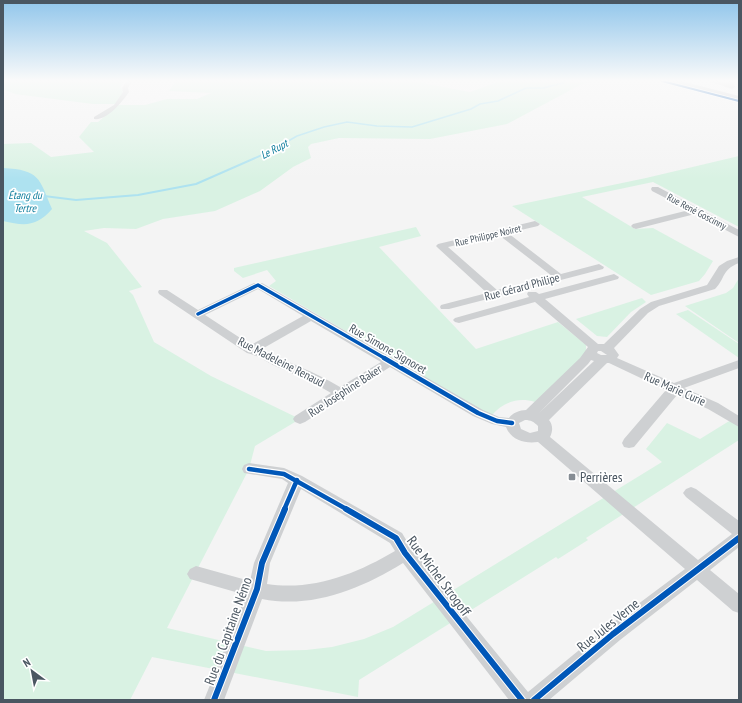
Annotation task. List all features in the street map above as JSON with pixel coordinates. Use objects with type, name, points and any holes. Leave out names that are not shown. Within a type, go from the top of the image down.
[{"type":"street","points":[[96,118],[103,114]]},
{"type":"street","name":"Rue René Goscinny","points":[[655,189],[739,234]]},
{"type":"street","points":[[636,226],[697,211]]},
{"type":"street","name":"Rue Philippe Noiret","points":[[495,294],[441,246],[535,224]]},
{"type":"street","points":[[502,232],[559,277]]},
{"type":"street","points":[[536,418],[644,311],[655,304],[711,287],[717,281],[723,268],[739,260]]},
{"type":"street","name":"Rue Gérard Philipe","points":[[445,307],[599,267]]},
{"type":"street","points":[[459,320],[614,277]]},
{"type":"street","name":"Rue Simone Signoret","points":[[198,314],[258,285],[478,413],[497,421],[512,423]]},
{"type":"street","name":"Rue Marie Curie","points":[[522,286],[601,353],[722,410],[739,422]]},
{"type":"street","name":"Rue Madeleine Renaud","points":[[163,292],[188,310],[198,314],[251,350],[258,351],[277,362],[319,380],[340,393]]},
{"type":"street","points":[[251,350],[312,316]]},
{"type":"street","name":"Rue Joséphine Baker","points":[[300,419],[390,362]]},
{"type":"street","points":[[629,443],[675,388],[681,384],[739,364]]},
{"type":"street","points":[[518,416],[536,418],[546,429],[545,433],[541,437],[524,437],[514,431],[512,423],[518,416]]},
{"type":"street","points":[[541,437],[739,605]]},
{"type":"street","name":"Rue Michel Strogoff","points":[[249,469],[284,474],[297,480],[396,538],[405,553],[522,700]]},
{"type":"street","name":"Rue du Capitaine Némo","points":[[214,700],[257,589],[262,563],[297,480]]},
{"type":"street","points":[[691,493],[739,530]]},
{"type":"street","name":"Rue Jules Verne","points":[[534,700],[614,634],[739,538]]},
{"type":"street","points":[[196,574],[284,594],[326,590],[365,576],[405,553]]},
{"type":"green space","points":[[108,114],[526,114],[507,124],[430,139],[339,138],[311,144],[308,147],[311,158],[293,167],[260,191],[215,211],[163,219],[136,229],[104,228],[84,231],[107,243],[142,287],[129,291],[133,295],[154,342],[211,376],[300,419],[255,446],[249,469],[167,628],[266,651],[306,650],[332,647],[364,639],[393,627],[662,462],[646,449],[667,423],[700,439],[739,415],[739,440],[586,538],[588,540],[558,559],[556,557],[359,680],[358,697],[152,657],[130,700],[3,700],[3,144],[31,143],[51,157],[94,152],[79,137],[91,122],[98,122]]},
{"type":"green space","points":[[739,156],[739,227],[653,182],[582,197],[635,229],[653,228],[713,261],[699,281],[651,295],[512,206],[646,178]]},
{"type":"green space","points":[[416,227],[421,236],[379,247],[476,349],[558,322],[586,345],[586,355],[535,402],[523,400],[511,402],[501,407],[491,416],[269,286],[276,281],[267,270],[243,278],[234,271],[234,268]]},
{"type":"green space","points":[[739,278],[739,343],[685,306],[726,293],[733,288]]},
{"type":"green space","points":[[642,298],[646,302],[631,312],[607,337],[597,336],[576,319]]},
{"type":"green space","points":[[688,310],[739,344],[739,358],[676,314]]},
{"type":"water","name":"Étang du Tertre","points":[[3,168],[24,171],[36,178],[41,183],[52,209],[41,219],[30,224],[18,224],[3,221]]},
{"type":"waterway","name":"Le Rupt","points":[[270,151],[297,136],[324,127],[347,122],[377,126],[412,127],[455,114]]},
{"type":"waterway","name":"Le Rupt","points":[[44,196],[76,200],[138,195],[196,184],[270,151]]},
{"type":"cycle path","points":[[198,314],[258,285],[478,413],[497,421],[512,423]]},
{"type":"cycle path","points":[[249,469],[284,474],[297,480],[396,538],[405,553],[522,700]]},
{"type":"cycle path","points":[[214,700],[257,589],[262,563],[297,480]]},
{"type":"cycle path","points":[[534,700],[613,634],[739,538]]},
{"type":"place","name":"Perrières","points":[[572,477]]}]
